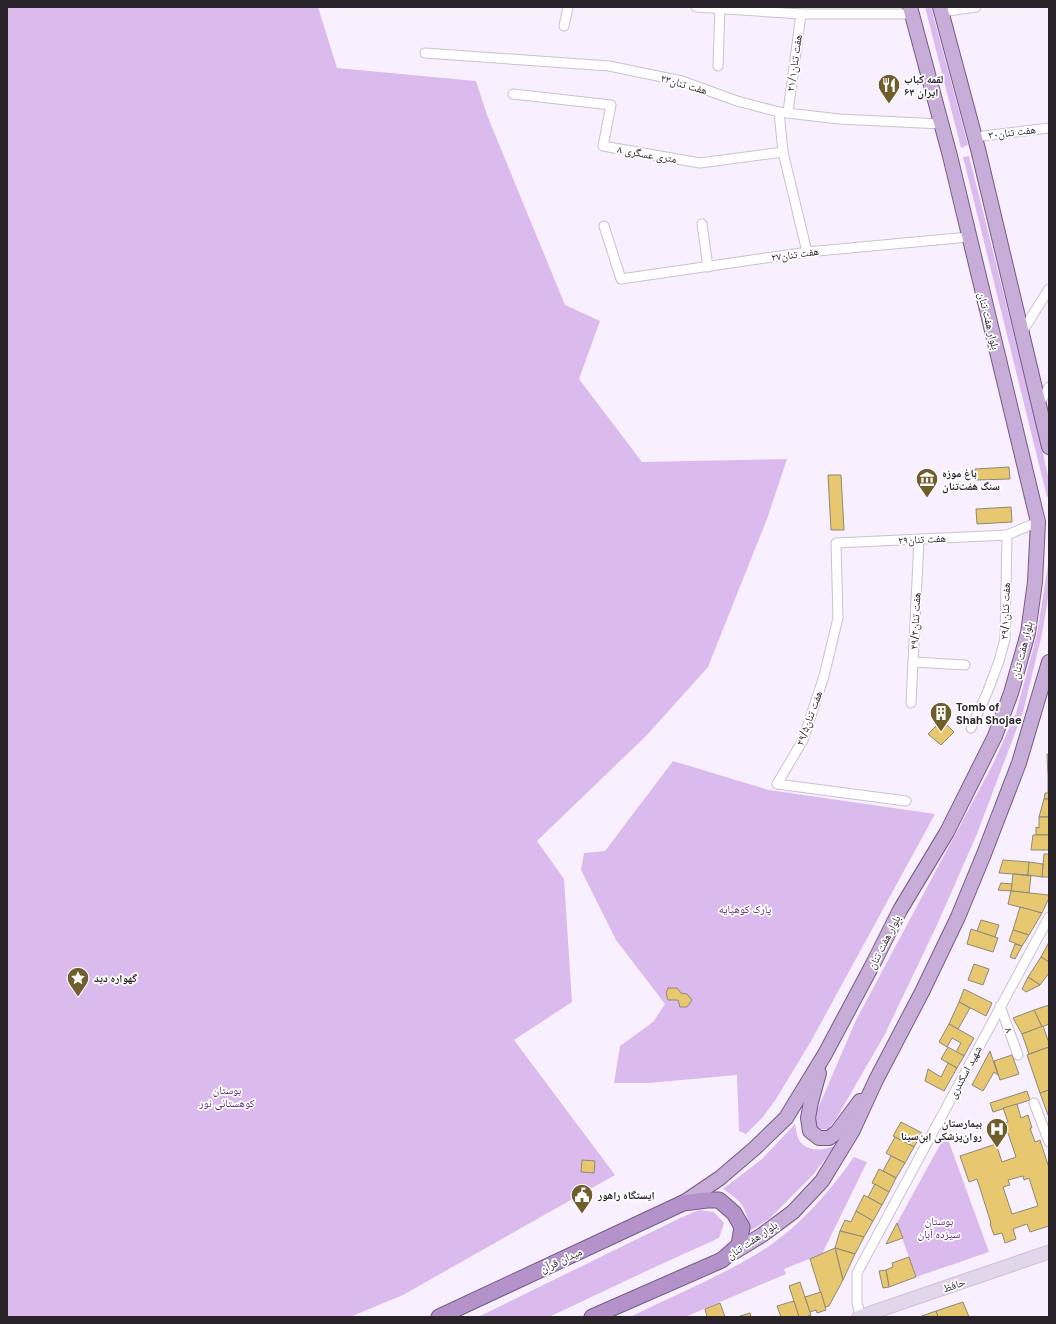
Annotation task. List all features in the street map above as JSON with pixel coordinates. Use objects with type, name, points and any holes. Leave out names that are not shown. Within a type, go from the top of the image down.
[{"type":"highway","name":"میدان قرآن","points":[[439,1317],[682,1203],[720,1200],[734,1213],[742,1228],[739,1246],[722,1260]]},
{"type":"highway","points":[[592,1317],[722,1260]]},
{"type":"main road","points":[[940,9],[975,137],[1039,404],[1046,425],[1049,447]]},
{"type":"main road","name":"بلوار هفت تنان","points":[[682,1203],[720,1178],[755,1148],[786,1118],[825,1054],[900,910],[947,832],[995,736],[1011,693],[1028,633],[1035,582],[1038,522],[941,124],[911,10]]},
{"type":"main road","name":"بلوار هفت تنان","points":[[722,1260],[762,1235],[793,1212],[822,1181],[854,1130],[876,1080],[922,992],[958,917],[1019,763],[1049,662]]},
{"type":"main road","points":[[825,1054],[811,1102],[808,1118],[810,1130],[819,1138],[828,1138],[837,1132],[876,1080]]},
{"type":"main road","name":"حافظ","points":[[859,1317],[886,1313],[1049,1252]]},
{"type":"street","points":[[564,26],[568,7]]},
{"type":"street","points":[[696,7],[801,14],[911,10]]},
{"type":"street","points":[[940,9],[976,7]]},
{"type":"street","points":[[718,66],[720,8]]},
{"type":"street","name":"۲۱/۱هفت تنان","points":[[783,112],[801,14]]},
{"type":"street","name":"هفت تنان۲۳","points":[[425,53],[609,66],[682,81],[737,101],[783,112],[839,119],[941,124]]},
{"type":"street","name":"۸ متری عسگری","points":[[513,94],[612,105],[602,146],[700,163],[783,152]]},
{"type":"street","points":[[783,112],[783,152],[807,252]]},
{"type":"street","name":"هفت تنان۳۰","points":[[975,137],[1049,128]]},
{"type":"street","points":[[702,224],[708,267]]},
{"type":"street","name":"هفت تنان۲۷","points":[[604,226],[621,278],[807,252],[969,237]]},
{"type":"street","points":[[1022,332],[1049,289]]},
{"type":"street","points":[[1039,404],[1049,387]]},
{"type":"street","name":"هفت تنان۲۹","points":[[836,543],[1007,535],[1038,522]]},
{"type":"street","name":"۲۹/۱هفت تنان","points":[[971,728],[999,661],[1005,639],[1007,535]]},
{"type":"street","name":"۲۹/۳هفت تنان","points":[[911,703],[919,540]]},
{"type":"street","name":"۲۹/۵هفت تنان","points":[[836,543],[838,618],[825,669],[803,740],[777,784],[906,801]]},
{"type":"street","points":[[913,662],[965,665]]},
{"type":"street","name":"شهید اسکندری","points":[[859,1317],[857,1302],[857,1273],[1049,917]]},
{"type":"street","name":"۸","points":[[1000,1006],[1018,1055]]},
{"type":"street","points":[[1034,1103],[1049,1142]]},
{"type":"green space","name":"بوستان کوهستانی نور","points":[[7,7],[318,7],[337,68],[476,81],[487,115],[565,305],[600,321],[579,379],[642,462],[787,459],[767,519],[708,667],[647,735],[537,841],[564,879],[572,1002],[514,1040],[615,1175],[403,1295],[350,1317],[7,1317]]},
{"type":"green space","points":[[925,7],[931,7],[968,145],[961,148]]},
{"type":"green space","points":[[969,156],[1036,423],[1049,480],[1049,496],[1047,497],[963,157]]},
{"type":"green space","points":[[1049,559],[1049,592],[1042,634],[1023,712],[977,834],[937,925],[885,1034],[836,1119],[828,1129],[819,1129],[813,1120],[856,1020],[993,764],[1016,713],[1037,634]]},
{"type":"green space","name":"پارک کوهپایه","points":[[673,761],[769,790],[935,814],[810,1043],[776,1099],[763,1117],[746,1134],[739,1131],[737,1075],[649,1083],[614,1083],[620,1046],[653,1022],[665,1004],[616,940],[581,870],[584,853],[605,851]]},
{"type":"green space","points":[[795,1124],[799,1140],[807,1147],[811,1149],[825,1149],[835,1146],[813,1175],[769,1219],[750,1231],[745,1210],[735,1198],[723,1189],[762,1159]]},
{"type":"green space","name":"بوستان سیزده آبان","points":[[946,1134],[989,1252],[916,1277],[897,1223]]},
{"type":"green space","points":[[854,1157],[867,1162],[822,1254],[784,1269],[786,1274],[685,1317],[630,1317],[692,1288],[768,1247],[796,1225],[809,1212],[833,1185]]},
{"type":"green space","points":[[699,1210],[714,1212],[724,1223],[719,1238],[549,1317],[478,1317],[680,1218]]},
{"type":"building","points":[[1009,467],[1010,479],[975,480],[975,469]]},
{"type":"building","points":[[828,475],[841,475],[844,530],[831,530]]},
{"type":"building","points":[[1011,507],[1012,522],[977,524],[976,509]]},
{"type":"building","name":"Tomb of Shah Shojae","points":[[942,720],[954,732],[941,745],[928,734]]},
{"type":"building","points":[[1047,754],[1049,754],[1049,776],[1048,776]]},
{"type":"building","points":[[1048,776],[1049,799],[1044,799],[1045,793],[1048,793]]},
{"type":"building","points":[[1044,799],[1049,799],[1049,817],[1039,817]]},
{"type":"building","points":[[1039,817],[1049,817],[1049,835],[1036,835],[1036,827],[1039,828]]},
{"type":"building","points":[[1033,835],[1049,835],[1049,850],[1031,850]]},
{"type":"building","points":[[1044,854],[1049,854],[1049,877],[1042,877]]},
{"type":"building","points":[[1003,860],[1029,862],[1028,875],[999,873]]},
{"type":"building","points":[[1029,862],[1043,864],[1042,877],[1028,875]]},
{"type":"building","points":[[1013,874],[1031,876],[1029,893],[1011,891]]},
{"type":"building","points":[[1001,883],[1012,884],[1011,891],[998,890]]},
{"type":"building","points":[[1011,891],[1049,895],[1049,898],[1042,913],[1008,904]]},
{"type":"building","points":[[1020,907],[1042,913],[1029,935],[1013,930]]},
{"type":"building","points":[[981,920],[999,925],[995,937],[977,931]]},
{"type":"building","points":[[971,929],[998,938],[993,952],[967,944]]},
{"type":"building","points":[[1013,930],[1029,935],[1022,946],[1009,941]]},
{"type":"building","points":[[1049,942],[1049,962],[1041,957]]},
{"type":"building","points":[[1015,944],[1022,946],[1015,959],[1010,957]]},
{"type":"building","points":[[1041,957],[1049,962],[1049,973],[1040,985],[1028,977]]},
{"type":"building","points":[[974,964],[989,969],[983,985],[968,980]]},
{"type":"building","points":[[1028,977],[1040,985],[1026,992],[1022,989]]},
{"type":"building","points":[[668,988],[677,988],[681,993],[687,994],[692,1000],[687,1007],[680,1007],[678,1000],[668,1000],[666,993]]},
{"type":"building","points":[[964,989],[992,1003],[986,1016],[959,1002]]},
{"type":"building","points":[[959,1002],[970,1008],[958,1029],[949,1024]]},
{"type":"building","points":[[1049,1005],[1049,1024],[1042,1027],[1034,1010]]},
{"type":"building","points":[[1034,1010],[1042,1027],[1022,1034],[1013,1018]]},
{"type":"building","points":[[949,1024],[974,1038],[964,1056],[956,1052],[961,1043],[952,1038],[947,1047],[939,1042]]},
{"type":"building","points":[[1043,1026],[1049,1047],[1029,1054],[1022,1034]]},
{"type":"building","points":[[948,1047],[964,1056],[957,1068],[941,1059]]},
{"type":"building","points":[[1049,1047],[1049,1090],[1040,1093],[1027,1055]]},
{"type":"building","points":[[990,1051],[998,1075],[994,1072],[983,1091],[972,1085]]},
{"type":"building","points":[[1012,1055],[1019,1074],[1000,1080],[994,1061]]},
{"type":"building","points":[[948,1063],[957,1068],[944,1091],[925,1081],[928,1069],[941,1077]]},
{"type":"building","points":[[1049,1090],[1049,1115],[1048,1115],[1040,1093]]},
{"type":"building","points":[[1027,1091],[1030,1100],[993,1112],[990,1103]]},
{"type":"building","points":[[1017,1104],[1021,1118],[1028,1115],[1032,1128],[1030,1128],[1035,1142],[1040,1140],[1049,1168],[1049,1226],[1030,1232],[1027,1224],[1013,1229],[1016,1239],[1005,1243],[1002,1233],[994,1235],[977,1179],[969,1182],[960,1156],[996,1144],[1002,1162],[1016,1157],[1008,1133],[1005,1134],[1002,1124],[1008,1122],[1003,1108]],"holes":[[[1023,1176],[1024,1180],[1029,1178],[1038,1206],[1012,1214],[1003,1187],[1010,1185],[1008,1180]]]},
{"type":"building","points":[[901,1122],[922,1133],[914,1147],[893,1136]]},
{"type":"building","points":[[895,1137],[914,1147],[905,1163],[886,1153]]},
{"type":"building","points":[[891,1156],[905,1163],[896,1178],[883,1171]]},
{"type":"building","points":[[582,1160],[595,1161],[594,1173],[581,1172]]},
{"type":"building","points":[[879,1169],[896,1178],[889,1192],[872,1183]]},
{"type":"building","points":[[875,1184],[889,1192],[882,1205],[868,1197]]},
{"type":"building","points":[[864,1195],[882,1205],[873,1221],[856,1211]]},
{"type":"building","points":[[856,1211],[873,1221],[864,1237],[840,1231],[845,1220],[851,1222]]},
{"type":"building","points":[[897,1223],[903,1238],[886,1244]]},
{"type":"building","points":[[840,1231],[864,1237],[855,1254],[835,1248]]},
{"type":"building","points":[[835,1248],[855,1254],[843,1280]]},
{"type":"building","points":[[835,1248],[843,1280],[829,1306],[825,1307],[810,1259]]},
{"type":"building","points":[[909,1257],[916,1277],[889,1287],[886,1270],[893,1267],[892,1263]]},
{"type":"building","points":[[886,1270],[889,1287],[883,1288],[879,1271]]},
{"type":"building","points":[[800,1282],[811,1315],[806,1317],[799,1317],[789,1286]]},
{"type":"building","points":[[821,1292],[826,1310],[817,1313],[816,1310],[810,1312],[805,1297]]},
{"type":"building","points":[[794,1301],[799,1317],[781,1317],[777,1306]]},
{"type":"building","points":[[963,1302],[969,1317],[938,1317],[936,1311]]},
{"type":"building","points":[[720,1303],[725,1317],[707,1317],[705,1309]]},
{"type":"building","points":[[936,1311],[938,1317],[919,1317]]},
{"type":"building","points":[[750,1313],[751,1317],[737,1317]]},
{"type":"place","name":"لقمه کباب ایران ۶۳","points":[[889,104]]},
{"type":"place","name":"باغ‌ موزه سنگ هفت‌تنان","points":[[927,498]]},
{"type":"place","name":"Tomb of Shah Shojae","points":[[941,732]]},
{"type":"place","name":"گهواره دید","points":[[78,998]]},
{"type":"place","name":"بیمارستان روان‌پزشکی ابن‌سینا","points":[[997,1148]]},
{"type":"place","name":"ایستگاه راهور","points":[[582,1214]]}]
